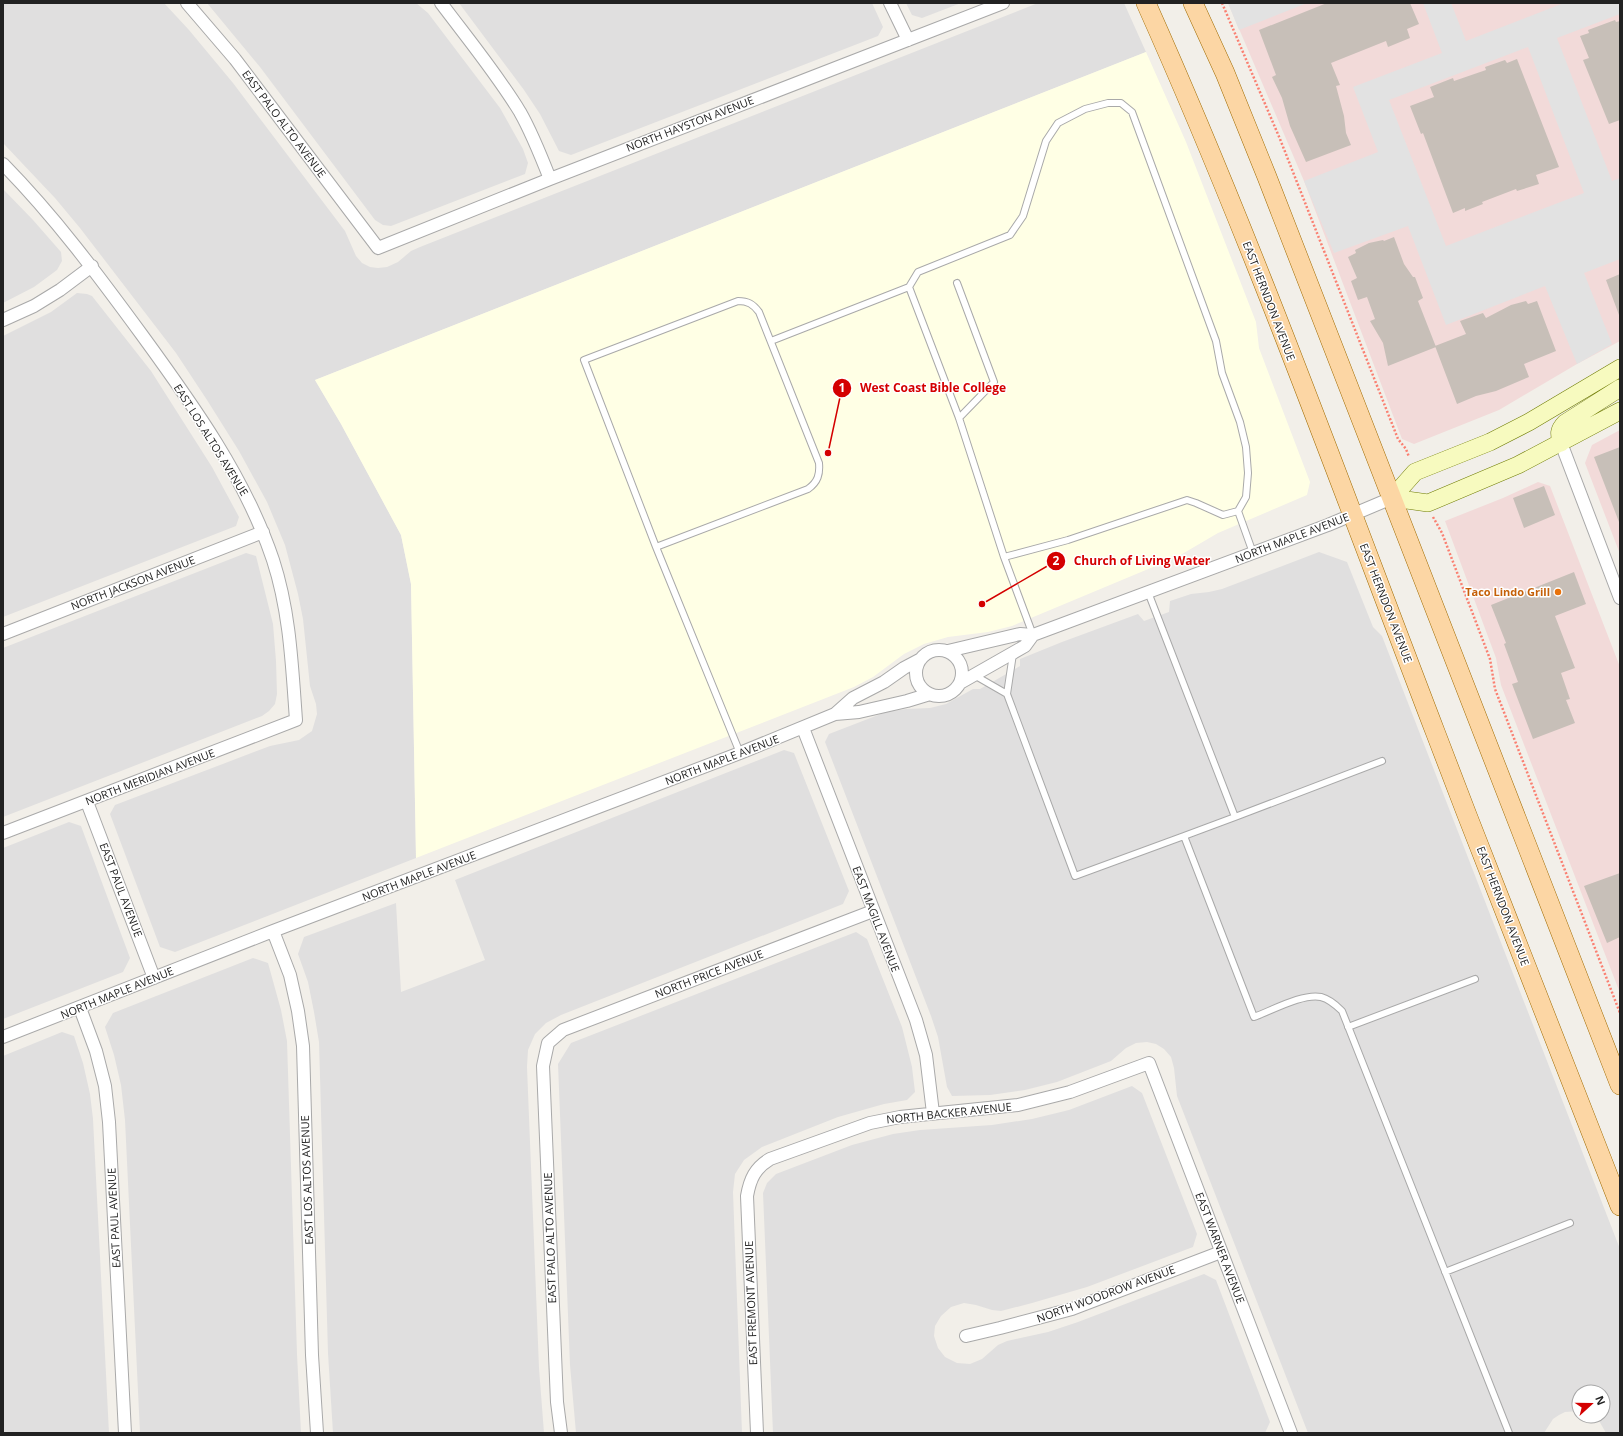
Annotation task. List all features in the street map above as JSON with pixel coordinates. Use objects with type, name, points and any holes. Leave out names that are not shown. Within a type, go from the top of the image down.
[{"type":"main road","name":"EAST HERNDON AVENUE","points":[[1146,3],[1199,123],[1353,514],[1437,736],[1620,1206]]},
{"type":"main road","points":[[1193,3],[1225,73],[1268,177],[1620,1085]]},
{"type":"street","name":"EAST PALO ALTO AVENUE","points":[[187,3],[235,59],[378,248]]},
{"type":"street","points":[[441,3],[499,80],[520,113],[536,144],[550,179]]},
{"type":"street","points":[[890,3],[908,40]]},
{"type":"street","name":"NORTH HAYSTON AVENUE","points":[[378,248],[550,179],[1004,3]]},
{"type":"street","name":"EAST LOS ALTOS AVENUE","points":[[3,164],[55,220],[92,266],[190,401],[242,488],[262,532],[273,562],[287,619],[291,649],[296,720]]},
{"type":"street","points":[[3,320],[34,306],[60,290],[92,266]]},
{"type":"street","name":"NORTH MAPLE AVENUE","points":[[3,1038],[273,931],[803,728],[835,714],[853,698],[884,682],[933,650],[948,652],[1020,634],[1033,635],[1253,553],[1392,498],[1415,472],[1490,442],[1529,422],[1620,368]]},
{"type":"street","points":[[1620,388],[1565,423],[1560,428],[1558,433],[1620,598]]},
{"type":"street","points":[[1392,498],[1428,503],[1518,466],[1620,411]]},
{"type":"street","name":"NORTH JACKSON AVENUE","points":[[3,634],[262,532]]},
{"type":"street","name":"NORTH MAPLE AVENUE","points":[[835,714],[859,712],[930,694],[937,695],[950,693],[960,683],[1025,646],[1033,635]]},
{"type":"street","points":[[948,652],[954,655],[959,661],[962,676],[960,683]]},
{"type":"street","points":[[921,659],[918,665],[917,678],[920,685],[930,694]]},
{"type":"street","name":"NORTH MERIDIAN AVENUE","points":[[3,833],[296,720]]},
{"type":"street","name":"EAST MAGILL AVENUE","points":[[803,728],[922,1038],[927,1062],[933,1113]]},
{"type":"street","name":"EAST PAUL AVENUE","points":[[86,802],[154,978]]},
{"type":"street","name":"NORTH PRICE AVENUE","points":[[548,1043],[563,1030],[873,911]]},
{"type":"street","name":"EAST LOS ALTOS AVENUE","points":[[273,931],[290,975],[298,1011],[303,1046],[312,1355],[317,1433]]},
{"type":"street","name":"EAST PAUL AVENUE","points":[[80,1008],[96,1051],[105,1086],[109,1122],[125,1433]]},
{"type":"street","name":"EAST PALO ALTO AVENUE","points":[[548,1043],[543,1066],[557,1402],[561,1433]]},
{"type":"street","name":"NORTH BACKER AVENUE","points":[[754,1173],[761,1165],[770,1159],[870,1123],[900,1117],[1018,1105],[1070,1092],[1149,1063]]},
{"type":"street","name":"EAST WARNER AVENUE","points":[[1149,1063],[1291,1433]]},
{"type":"street","name":"EAST FREMONT AVENUE","points":[[754,1173],[749,1184],[747,1196],[757,1433]]},
{"type":"street","name":"NORTH WOODROW AVENUE","points":[[966,1336],[1015,1325],[1072,1309],[1221,1252]]},
{"type":"lane","points":[[770,341],[909,287],[918,272],[1010,235],[1023,216],[1046,141],[1058,123],[1085,109],[1108,103],[1122,103],[1132,112],[1216,341],[1222,373],[1240,422],[1246,447],[1248,473],[1246,497],[1238,511],[1223,515],[1186,500],[1068,540],[1004,557]]},
{"type":"lane","points":[[957,283],[994,382],[959,418]]},
{"type":"lane","points":[[909,287],[959,418],[1004,557],[1033,635]]},
{"type":"lane","points":[[656,547],[808,489],[815,484],[820,472],[819,463],[759,312],[754,305],[745,301],[738,300],[584,360],[656,547],[740,753]]},
{"type":"lane","points":[[1238,511],[1253,553]]},
{"type":"lane","points":[[1148,592],[1235,817]]},
{"type":"lane","points":[[1014,652],[1010,666],[1007,694],[1076,876],[1382,761]]},
{"type":"lane","points":[[974,675],[1007,694]]},
{"type":"lane","points":[[1184,836],[1254,1017],[1306,997],[1320,997],[1334,1002],[1342,1011],[1509,1433]]},
{"type":"lane","points":[[1348,1027],[1475,979]]},
{"type":"lane","points":[[1445,1272],[1570,1223]]},
{"type":"path","points":[[1222,3],[1286,153],[1398,439],[1406,449]]},
{"type":"path","points":[[1434,522],[1442,533],[1490,659],[1495,689],[1620,1013]]},
{"type":"shaded area","points":[[3,3],[164,3],[189,30],[233,83],[345,231],[356,256],[362,263],[370,267],[378,268],[387,267],[398,262],[411,251],[420,247],[1038,3],[1124,3],[1146,52],[315,380],[341,424],[401,535],[411,584],[416,858],[175,952],[160,947],[110,814],[115,805],[270,746],[299,740],[312,731],[317,714],[316,704],[310,686],[303,619],[285,545],[267,502],[239,451],[207,400],[176,353],[80,228],[55,198],[3,143]]},
{"type":"shaded area","points":[[207,3],[416,3],[428,13],[500,108],[523,149],[528,163],[525,174],[391,226],[383,225],[375,220],[260,67]]},
{"type":"shaded area","points":[[459,3],[872,3],[883,27],[878,36],[571,155],[559,151],[540,114],[524,90]]},
{"type":"shaded area","points":[[906,3],[961,3],[922,18],[912,15]]},
{"type":"shaded area","points":[[1228,3],[1620,3],[1620,341],[1577,364],[1499,410],[1414,444],[1402,439],[1304,181]]},
{"type":"shaded area","points":[[1228,3],[1307,3],[1239,30]]},
{"type":"shaded area","points":[[1423,3],[1451,3],[1466,41],[1564,3],[1620,3],[1620,14],[1557,38],[1612,181],[1620,178],[1620,259],[1584,273],[1612,344],[1577,364],[1545,286],[1446,325],[1408,226],[1334,253],[1304,181],[1378,152],[1353,87],[1442,53]],"holes":[[[1528,47],[1584,193],[1446,246],[1389,100]]]},
{"type":"shaded area","points":[[1146,52],[1186,142],[1256,322],[1259,348],[1310,482],[1307,495],[1218,533],[1177,557],[1012,626],[988,632],[948,637],[924,644],[904,654],[873,677],[854,687],[416,858],[411,584],[401,535],[341,424],[315,380]]},
{"type":"shaded area","points":[[3,189],[61,252],[62,261],[57,270],[34,287],[3,303]]},
{"type":"shaded area","points":[[77,293],[92,296],[151,371],[212,467],[239,517],[236,526],[3,617],[3,336],[51,312]]},
{"type":"shaded area","points":[[1620,430],[1620,554],[1585,463],[1592,445]]},
{"type":"shaded area","points":[[1538,482],[1550,486],[1620,667],[1620,993],[1501,685],[1496,658],[1445,521],[1503,498]]},
{"type":"shaded area","points":[[1319,552],[1347,562],[1373,627],[1382,636],[1620,1249],[1620,1433],[1606,1433],[1601,1424],[1611,1424],[1611,1384],[1571,1384],[1571,1412],[1565,1412],[1553,1419],[1544,1433],[1308,1433],[1177,1096],[1174,1068],[1171,1057],[1164,1049],[1156,1044],[1147,1042],[1136,1043],[1126,1048],[1111,1061],[1057,1082],[1025,1090],[990,1095],[952,1096],[947,1087],[938,1037],[931,1016],[825,742],[829,734],[886,712],[930,708],[946,704],[973,689],[980,689],[1020,666],[1020,659],[1138,614],[1144,621],[1169,612],[1170,601],[1191,594],[1222,589]]},
{"type":"shaded area","points":[[246,553],[256,556],[273,624],[277,694],[275,704],[269,711],[262,716],[3,817],[3,648]]},
{"type":"shaded area","points":[[784,750],[794,753],[849,891],[843,904],[561,1015],[546,1023],[535,1034],[528,1050],[527,1067],[539,1368],[544,1433],[333,1433],[328,1353],[319,1042],[308,982],[298,954],[304,937],[396,903],[401,992],[485,960],[455,880]]},
{"type":"shaded area","points":[[69,822],[81,826],[130,958],[123,972],[3,1019],[3,848]]},
{"type":"shaded area","points":[[856,932],[867,939],[902,1027],[912,1067],[915,1092],[907,1100],[884,1104],[838,1117],[762,1147],[744,1160],[735,1174],[733,1192],[742,1433],[576,1433],[570,1365],[558,1064],[571,1043]]},
{"type":"shaded area","points":[[253,958],[268,963],[281,1010],[287,1041],[301,1433],[140,1433],[125,1120],[121,1085],[114,1055],[105,1027],[113,1013]]},
{"type":"shaded area","points":[[62,1032],[74,1036],[83,1063],[90,1094],[93,1119],[109,1433],[3,1433],[3,1056]]},
{"type":"shaded area","points":[[1132,1086],[1142,1093],[1197,1234],[1193,1247],[1087,1287],[1001,1311],[964,1303],[951,1307],[941,1316],[935,1326],[934,1336],[938,1348],[945,1357],[957,1363],[970,1364],[982,1359],[998,1345],[1007,1341],[1048,1332],[1078,1322],[1204,1274],[1216,1280],[1270,1422],[1265,1433],[773,1433],[763,1193],[767,1183],[776,1174],[852,1145],[893,1134],[920,1130],[992,1125],[1032,1119],[1069,1110]]},
{"type":"building","points":[[1327,3],[1410,3],[1419,24],[1407,29],[1410,38],[1388,47],[1386,41],[1331,63],[1340,85],[1336,86],[1344,116],[1346,133],[1351,145],[1306,162],[1290,126],[1282,98],[1272,77],[1276,75],[1259,30]]},
{"type":"building","points":[[1615,20],[1616,22],[1620,21],[1620,120],[1609,124],[1583,60],[1589,58],[1580,36],[1589,33],[1588,30]]},
{"type":"building","points":[[1517,59],[1559,167],[1536,175],[1539,184],[1517,191],[1516,189],[1482,202],[1483,204],[1465,211],[1465,208],[1453,213],[1423,133],[1421,134],[1410,106],[1434,97],[1430,87],[1453,78],[1454,81],[1486,70],[1485,67],[1505,60],[1507,63]]},
{"type":"building","points":[[1394,237],[1404,264],[1413,277],[1415,277],[1423,298],[1418,301],[1436,347],[1388,366],[1383,343],[1370,321],[1375,319],[1367,297],[1358,300],[1351,281],[1357,278],[1348,257],[1356,253],[1355,250],[1369,243],[1384,241]]},
{"type":"building","points":[[1620,274],[1620,315],[1619,315],[1606,280]]},
{"type":"building","points":[[1526,301],[1528,304],[1537,301],[1556,351],[1524,364],[1529,377],[1496,391],[1476,396],[1457,404],[1435,346],[1466,334],[1460,321],[1483,313],[1486,318],[1511,305]]},
{"type":"building","points":[[1620,447],[1620,522],[1619,522],[1594,457]]},
{"type":"building","points":[[1544,486],[1555,515],[1524,528],[1513,498]]},
{"type":"building","points":[[1574,572],[1586,604],[1555,616],[1575,668],[1561,673],[1570,699],[1566,700],[1575,723],[1533,739],[1512,684],[1518,682],[1504,644],[1506,643],[1491,605]]},
{"type":"building","points":[[1620,873],[1620,937],[1607,943],[1584,886]]},
{"type":"place","name":"West Coast Bible College","points":[[828,453]]},
{"type":"place","name":"Taco Lindo Grill","points":[[1558,592]]},
{"type":"place","name":"Church of Living Water","points":[[982,604]]}]
